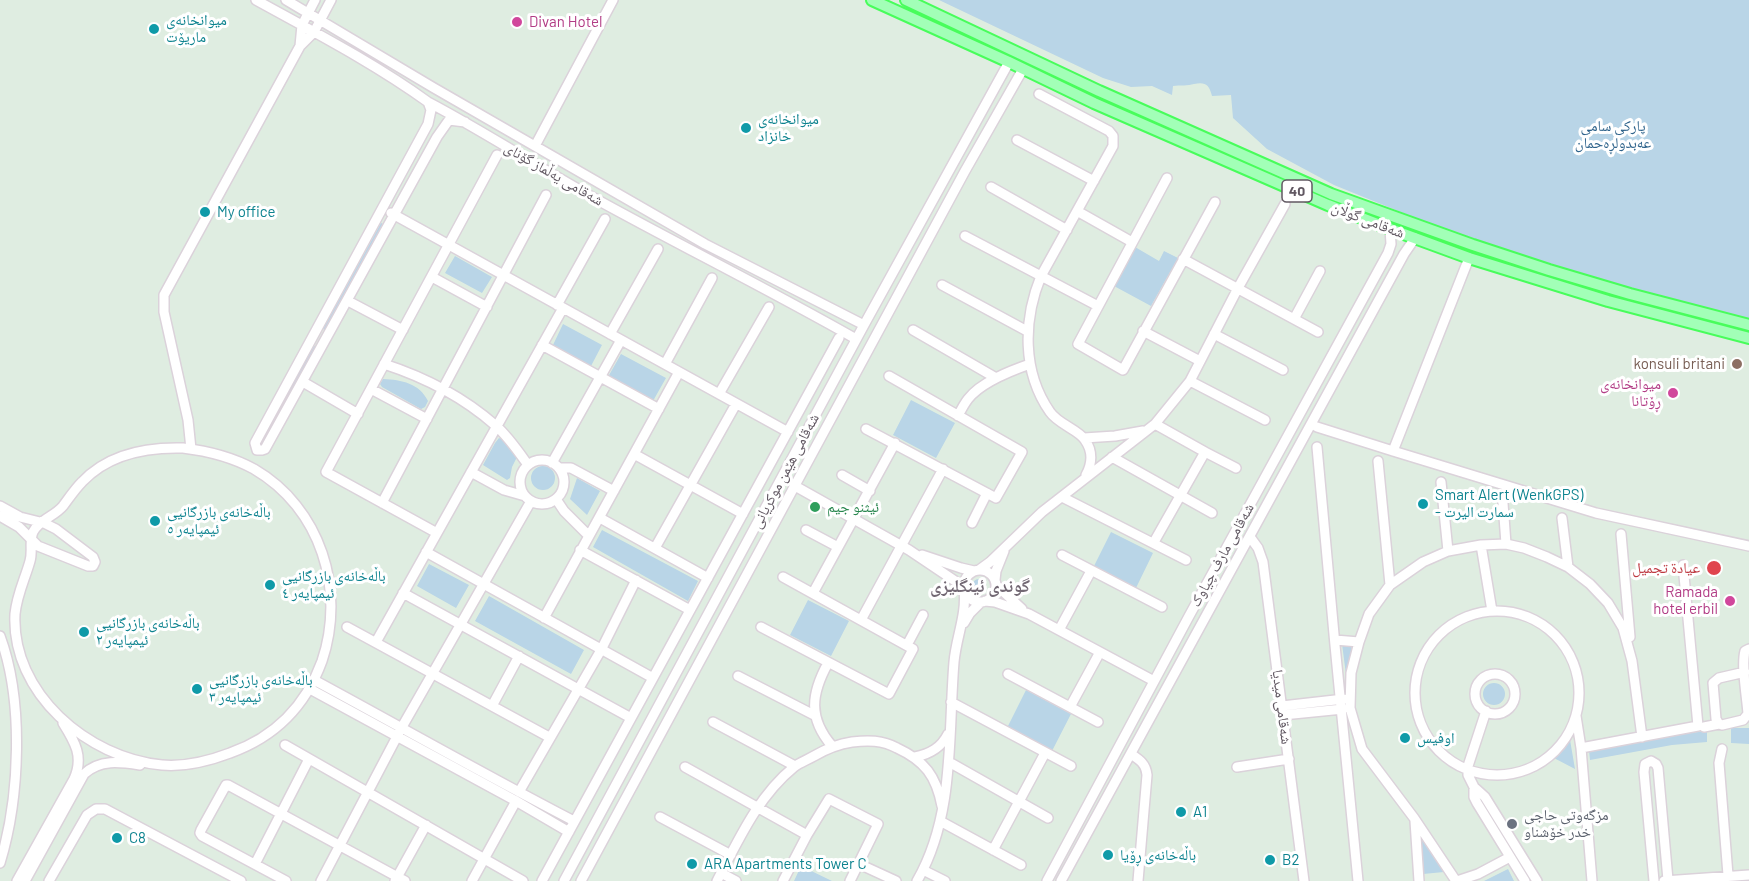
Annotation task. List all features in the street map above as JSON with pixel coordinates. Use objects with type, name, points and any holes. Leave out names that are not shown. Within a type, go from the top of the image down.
[{"type":"main road","name":"شەقامی گوڵان","points":[[872,0],[1094,103],[1328,205],[1390,229],[1469,258],[1608,301],[1744,337]]},
{"type":"main road","name":"شەقامی گوڵان","points":[[906,0],[1099,92],[1331,194],[1549,270],[1749,325]]},
{"type":"street","name":"شەقامی یەڵماز گۆنای","points":[[256,0],[571,185],[856,339]]},
{"type":"street","name":"شەقامی یەڵماز گۆنای","points":[[285,0],[705,244],[864,325]]},
{"type":"street","points":[[300,45],[302,25],[315,0]]},
{"type":"street","points":[[191,449],[188,420],[164,312],[164,295],[300,45],[314,32],[331,0]]},
{"type":"street","points":[[536,146],[613,0]]},
{"type":"street","name":"شەقامی هێمن موکریانی","points":[[564,881],[856,339],[1009,62]]},
{"type":"street","name":"شەقامی هێمن موکریانی","points":[[581,881],[957,186],[1023,69]]},
{"type":"street","points":[[1039,94],[1111,134],[1114,139],[1113,146],[1041,276],[1028,332],[1030,364],[1041,396],[1051,414],[1084,438],[1089,447],[1090,468],[1085,477]]},
{"type":"street","points":[[428,102],[431,110],[428,124],[255,443],[257,450],[265,448],[303,382],[437,137],[449,120],[465,122]]},
{"type":"street","points":[[1017,140],[1094,181]]},
{"type":"street","points":[[437,533],[327,472],[497,155]]},
{"type":"street","points":[[571,185],[579,171]]},
{"type":"street","points":[[944,178],[957,186]]},
{"type":"street","points":[[1167,178],[1078,344],[1123,370],[1215,202]]},
{"type":"street","points":[[991,187],[1067,230]]},
{"type":"street","points":[[382,503],[546,195]]},
{"type":"street","points":[[917,881],[933,848],[940,821],[949,762],[954,661],[965,607],[966,576],[987,564],[1042,512],[1155,424],[1190,381],[1238,288],[1286,204]]},
{"type":"street","points":[[381,208],[788,432]]},
{"type":"street","points":[[1077,211],[1132,242]]},
{"type":"street","points":[[376,642],[542,345],[604,219]]},
{"type":"street","name":"شەقامی مارف چیاوک","points":[[1047,881],[1388,253],[1391,239],[1390,229]]},
{"type":"street","points":[[965,236],[1098,306]]},
{"type":"street","name":"شەقامی مارف چیاوک","points":[[1061,881],[1404,254],[1416,238]]},
{"type":"street","points":[[610,334],[658,249]]},
{"type":"street","points":[[1393,451],[1469,258]]},
{"type":"street","points":[[1183,259],[1318,332]]},
{"type":"street","points":[[1294,319],[1320,271]]},
{"type":"street","points":[[432,277],[487,307]]},
{"type":"street","points":[[665,364],[712,278]]},
{"type":"street","points":[[942,285],[1028,332]]},
{"type":"street","points":[[348,300],[403,330]]},
{"type":"street","points":[[719,394],[769,307]]},
{"type":"street","points":[[914,330],[996,378]]},
{"type":"street","points":[[1143,331],[1200,361]]},
{"type":"street","points":[[1214,334],[1283,370]]},
{"type":"street","points":[[1342,334],[1357,342]]},
{"type":"street","points":[[312,335],[326,340]]},
{"type":"street","points":[[542,881],[839,338]]},
{"type":"street","points":[[555,465],[621,340]]},
{"type":"street","points":[[542,345],[659,409]]},
{"type":"street","points":[[384,364],[442,389],[470,406],[496,426],[528,465]]},
{"type":"street","points":[[958,416],[969,398],[996,378],[1030,364]]},
{"type":"street","points":[[544,618],[680,372]]},
{"type":"street","points":[[866,429],[996,498],[1022,452],[889,376]]},
{"type":"street","points":[[1190,381],[1265,420]]},
{"type":"street","points":[[303,382],[358,414]]},
{"type":"street","points":[[371,389],[427,419]]},
{"type":"street","points":[[655,548],[736,404]]},
{"type":"street","points":[[1312,423],[1317,427],[1596,513],[1749,546]]},
{"type":"street","points":[[1155,424],[1236,468]]},
{"type":"street","points":[[1084,438],[1145,431]]},
{"type":"street","points":[[813,593],[895,444]]},
{"type":"street","points":[[1317,447],[1335,640],[1345,704],[1345,756],[1358,881]]},
{"type":"street","points":[[18,881],[74,778],[79,756],[76,745],[29,676],[17,640],[15,615],[21,586],[31,558],[31,540],[34,531],[40,523],[59,510],[81,482],[106,462],[124,455],[145,450],[191,449],[220,455],[243,463],[263,474],[296,505],[314,534],[327,568],[332,604],[328,639],[312,685],[299,705],[276,729],[257,742],[237,751],[186,764],[145,766],[108,763],[98,765],[88,771],[81,779],[25,881]]},
{"type":"street","points":[[1154,542],[1204,452]]},
{"type":"street","points":[[634,454],[743,514]]},
{"type":"street","points":[[1112,457],[1212,513]]},
{"type":"street","points":[[528,498],[520,483],[524,470],[528,465],[540,460],[571,468],[614,491]]},
{"type":"street","points":[[1378,461],[1390,585]]},
{"type":"street","points":[[471,472],[504,490],[544,504],[560,494],[564,481],[555,465]]},
{"type":"street","points":[[861,620],[905,548],[943,469]]},
{"type":"street","points":[[842,475],[870,491]]},
{"type":"street","points":[[1441,482],[1448,551]]},
{"type":"street","points":[[795,486],[905,548],[964,589],[971,599],[995,602],[1029,615],[1154,681]]},
{"type":"street","points":[[972,522],[987,493]]},
{"type":"street","points":[[1062,497],[1186,560]]},
{"type":"street","points":[[321,881],[400,732],[484,585],[528,498]]},
{"type":"street","points":[[555,499],[589,536]]},
{"type":"street","points":[[1503,503],[1506,544]]},
{"type":"street","points":[[0,506],[20,517],[50,526],[64,534],[93,557],[95,564],[88,566],[46,550],[31,540],[19,527],[0,516]]},
{"type":"street","points":[[600,518],[708,578]]},
{"type":"street","points":[[1562,518],[1568,567]]},
{"type":"street","points":[[806,530],[838,547]]},
{"type":"street","points":[[1621,534],[1632,661],[1642,737]]},
{"type":"street","name":"شەقامی میدیا","points":[[1250,537],[1258,548],[1263,562],[1304,881]]},
{"type":"street","points":[[1510,857],[1478,874],[1457,881],[1414,818],[1362,749],[1345,704],[1359,642],[1369,614],[1390,585],[1423,562],[1448,551],[1480,545],[1506,544],[1547,556],[1568,567],[1590,584],[1608,603],[1623,628],[1632,661]]},
{"type":"street","points":[[1480,545],[1491,611]]},
{"type":"street","points":[[959,633],[970,613],[992,596],[996,570],[1006,546]]},
{"type":"street","points":[[905,548],[961,568],[987,571],[995,583],[1029,615]]},
{"type":"street","points":[[580,550],[690,610]]},
{"type":"street","points":[[426,552],[653,678]]},
{"type":"street","points":[[1062,555],[1162,607]]},
{"type":"street","points":[[1581,748],[1698,726],[1683,565]]},
{"type":"street","points":[[1059,630],[1091,571]]},
{"type":"street","points":[[761,627],[889,694],[913,649],[783,577]]},
{"type":"street","points":[[472,881],[549,737],[601,650],[636,580]]},
{"type":"street","points":[[403,593],[631,718]]},
{"type":"street","points":[[1491,611],[1512,612],[1532,619],[1549,630],[1563,645],[1573,663],[1578,683],[1576,714],[1561,744],[1545,760],[1535,766],[1514,774],[1502,775],[1468,771],[1446,758],[1423,730],[1415,706],[1415,681],[1423,657],[1437,637],[1456,621],[1491,611]]},
{"type":"street","points":[[907,645],[923,615]]},
{"type":"street","points":[[1188,618],[1202,626]]},
{"type":"street","points":[[347,627],[549,737]]},
{"type":"street","points":[[0,636],[9,668],[15,712],[16,759],[11,813],[0,864]]},
{"type":"street","points":[[1335,640],[1359,642]]},
{"type":"street","points":[[1704,726],[1722,725],[1746,718],[1748,714],[1744,655],[1749,649]]},
{"type":"street","points":[[1071,707],[1100,652]]},
{"type":"street","points":[[492,706],[519,656]]},
{"type":"street","points":[[828,663],[820,677],[814,714],[825,738],[832,746]]},
{"type":"street","points":[[9,668],[24,665]]},
{"type":"street","points":[[679,668],[692,674]]},
{"type":"street","points":[[1719,724],[1716,719],[1713,683],[1719,678],[1745,672]]},
{"type":"street","points":[[1008,674],[1098,722]]},
{"type":"street","points":[[1489,675],[1502,675],[1512,683],[1515,696],[1513,702],[1498,713],[1486,711],[1477,702],[1476,689],[1479,683],[1489,675]]},
{"type":"street","points":[[10,679],[29,676]]},
{"type":"street","points":[[738,676],[814,714]]},
{"type":"street","points":[[312,685],[518,797],[574,821]]},
{"type":"street","points":[[951,702],[1071,766]]},
{"type":"street","points":[[1283,710],[1345,704]]},
{"type":"street","points":[[1486,711],[1468,771],[1477,803],[1525,881]]},
{"type":"street","points":[[56,714],[87,738],[109,750],[162,765]]},
{"type":"street","points":[[1576,714],[1593,881]]},
{"type":"street","points":[[713,722],[795,766]]},
{"type":"street","points":[[915,757],[936,749],[950,731]]},
{"type":"street","points":[[736,881],[719,877],[757,808],[771,789],[795,766],[832,746],[860,741],[879,741],[915,757],[928,770],[938,787],[942,806]]},
{"type":"street","points":[[285,745],[523,881]]},
{"type":"street","points":[[1345,756],[1362,749]]},
{"type":"street","points":[[1722,749],[1719,763],[1728,875]]},
{"type":"street","points":[[993,850],[1045,753]]},
{"type":"street","points":[[1131,754],[1141,760],[1147,775],[1138,881]]},
{"type":"street","points":[[255,864],[309,759]]},
{"type":"street","points":[[1237,767],[1289,759]]},
{"type":"street","points":[[1654,881],[1644,772],[1645,764],[1651,761],[1658,768],[1666,881],[1749,875]]},
{"type":"street","points":[[949,762],[1048,819]]},
{"type":"street","points":[[685,767],[807,836]]},
{"type":"street","points":[[286,881],[200,833],[225,786],[228,785],[399,879],[426,825]]},
{"type":"street","points":[[1474,788],[1485,797],[1537,881]]},
{"type":"street","points":[[518,797],[568,832]]},
{"type":"street","points":[[783,881],[830,799],[878,824],[850,881]]},
{"type":"street","points":[[49,881],[87,814],[91,811],[105,809],[242,881]]},
{"type":"street","points":[[660,817],[731,855]]},
{"type":"street","points":[[1414,818],[1419,881]]},
{"type":"street","points":[[940,821],[1021,865]]},
{"type":"street","points":[[859,864],[896,881]]},
{"type":"street","points":[[923,870],[945,881]]},
{"type":"green space","name":"پارکی سامی عەبدولڕەحمان","points":[[939,0],[1749,0],[1749,324],[1687,309],[1440,228],[1334,185],[1267,149],[1233,118],[1231,95],[1212,96],[1208,86],[1201,83],[1173,86],[1172,95],[1152,86],[1131,87],[1103,78]]},
{"type":"green space","points":[[381,223],[385,225],[327,330],[323,329]]},
{"type":"green space","points":[[1135,247],[1159,261],[1164,251],[1178,258],[1151,306],[1114,286]]},
{"type":"green space","points":[[455,256],[492,277],[482,293],[445,273]]},
{"type":"green space","points":[[563,324],[602,345],[591,366],[553,345]]},
{"type":"green space","points":[[314,346],[318,348],[262,450],[258,447]]},
{"type":"green space","points":[[621,354],[666,378],[653,401],[608,377]]},
{"type":"green space","points":[[383,379],[397,380],[415,386],[428,401],[425,407],[421,409],[382,387],[380,384]]},
{"type":"green space","points":[[911,400],[955,423],[936,458],[893,435]]},
{"type":"green space","points":[[499,438],[504,440],[517,457],[510,478],[507,480],[483,465]]},
{"type":"green space","points":[[543,466],[552,469],[555,478],[552,487],[543,490],[534,487],[531,478],[534,469]]},
{"type":"green space","points":[[577,478],[600,491],[587,515],[570,499]]},
{"type":"green space","points":[[602,530],[698,581],[688,601],[593,547]]},
{"type":"green space","points":[[1111,532],[1153,553],[1136,588],[1094,566]]},
{"type":"green space","points":[[429,564],[469,585],[456,608],[417,586]]},
{"type":"green space","points":[[979,579],[984,581],[986,586],[984,591],[979,593],[974,591],[972,586],[974,581]]},
{"type":"green space","points":[[489,596],[584,650],[571,674],[475,621]]},
{"type":"green space","points":[[808,600],[849,621],[831,656],[790,635]]},
{"type":"green space","points":[[1342,644],[1352,645],[1347,682]]},
{"type":"green space","points":[[1490,683],[1498,683],[1505,690],[1505,698],[1498,705],[1490,705],[1483,698],[1483,690]]},
{"type":"green space","points":[[1026,690],[1071,714],[1052,751],[1007,728]]},
{"type":"green space","points":[[1731,728],[1749,728],[1749,744],[1731,743]]},
{"type":"green space","points":[[1707,731],[1707,742],[1672,745],[1590,760],[1589,750],[1636,739]]},
{"type":"green space","points":[[1569,734],[1575,769],[1552,757]]},
{"type":"green space","points":[[1420,836],[1444,872],[1423,874]]},
{"type":"green space","points":[[801,866],[832,881],[794,881]]},
{"type":"green space","points":[[1508,869],[1514,881],[1484,881]]},
{"type":"place","name":"Divan Hotel","points":[[517,22]]},
{"type":"place","name":"میوانخانەی ماریۆت","points":[[154,29]]},
{"type":"place","name":"میوانخانەی خانزاد","points":[[746,128]]},
{"type":"place","name":"My office","points":[[205,212]]},
{"type":"place","name":"konsuli britani","points":[[1737,364]]},
{"type":"place","name":"میوانخانەی ڕۆتانا","points":[[1673,393]]},
{"type":"place","name":"Smart Alert (WenkGPS) - سمارت اليرت","points":[[1423,504]]},
{"type":"place","name":"ئيثنو جيم","points":[[815,507]]},
{"type":"place","name":"باڵەخانەی بازرگانیی ئیمپایەر ٥","points":[[155,521]]},
{"type":"place","name":"عيادة تجميل","points":[[1714,568]]},
{"type":"place","name":"باڵەخانەی بازرگانیی ئیمپایەر ٤","points":[[270,585]]},
{"type":"place","name":"Ramada hotel erbil","points":[[1730,601]]},
{"type":"place","name":"باڵەخانەی بازرگانیی ئیمپایەر ٢","points":[[84,632]]},
{"type":"place","name":"باڵەخانەی بازرگانیی ئیمپایەر ٣","points":[[197,689]]},
{"type":"place","name":"اوفيس","points":[[1405,738]]},
{"type":"place","name":"A1","points":[[1181,812]]},
{"type":"place","name":"مزگه‌وتی حاجی خدر خۆشناو","points":[[1512,824]]},
{"type":"place","name":"C8","points":[[117,838]]},
{"type":"place","name":"باڵەخانەی ڕۆیا","points":[[1108,855]]},
{"type":"place","name":"B2","points":[[1270,860]]},
{"type":"place","name":"ARA Apartments Tower C","points":[[692,864]]},
{"type":"district","name":"گوندی ئینگلیزی","points":[[980,586]]}]
